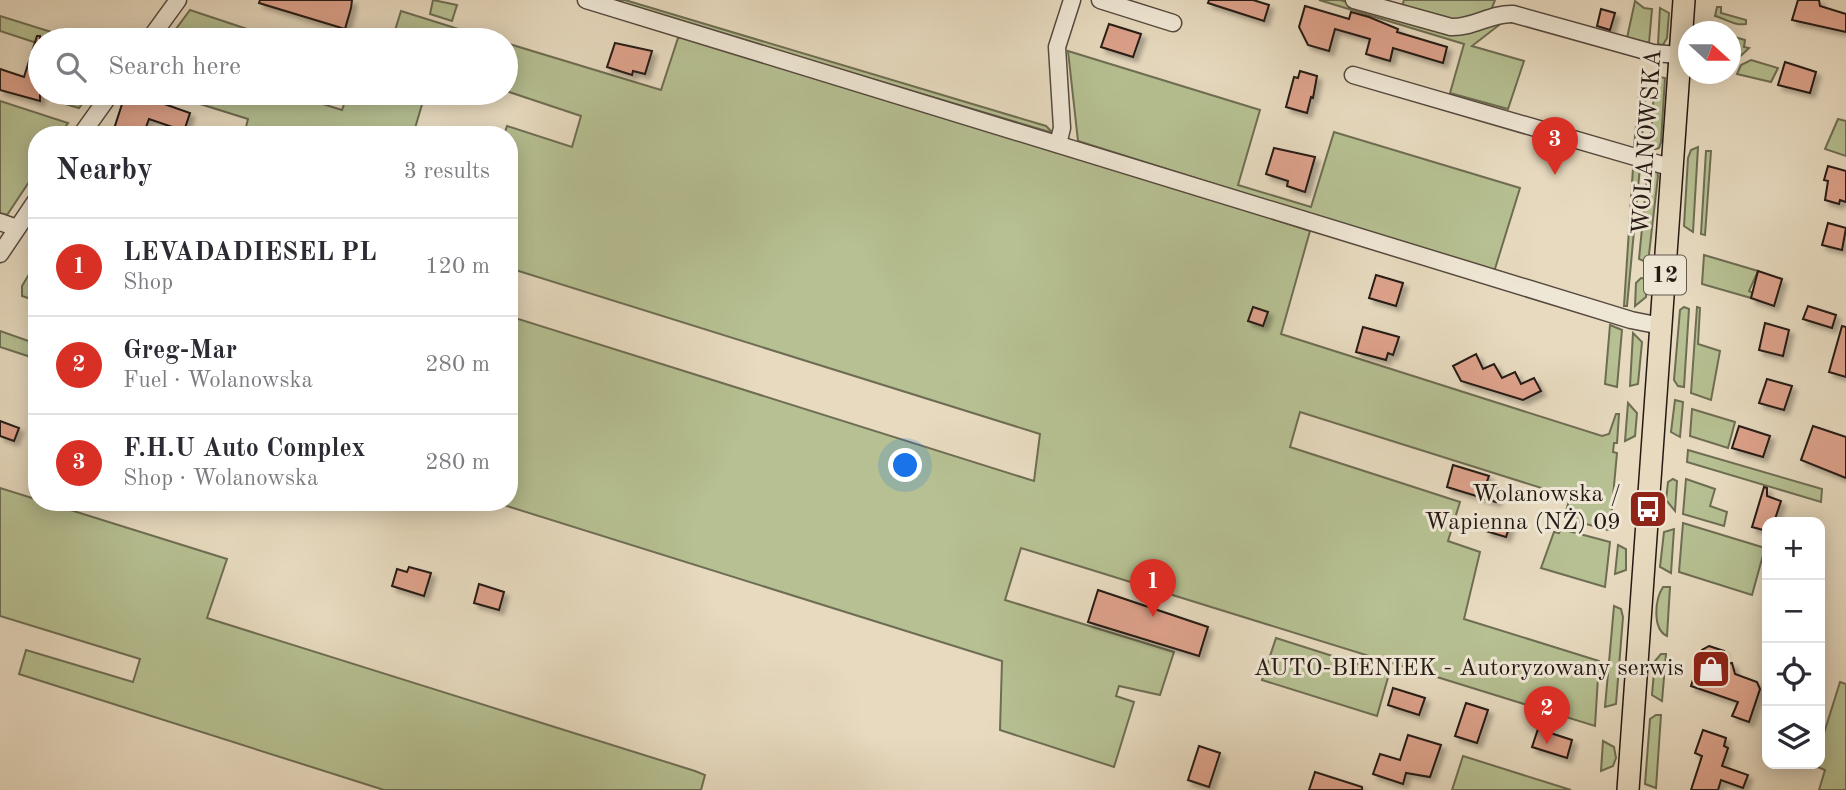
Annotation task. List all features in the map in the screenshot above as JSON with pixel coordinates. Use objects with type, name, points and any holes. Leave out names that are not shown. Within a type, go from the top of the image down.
[{"type":"main road","name":"WOLANOWSKA","points":[[1682,21],[1684,0]]},
{"type":"main road","name":"WOLANOWSKA","points":[[1628,790],[1678,84]]},
{"type":"street","points":[[158,28],[178,0]]},
{"type":"street","points":[[586,0],[1631,320],[1661,326]]},
{"type":"street","points":[[1058,144],[1062,128],[1056,47],[1072,0]]},
{"type":"street","points":[[1100,0],[1173,23]]},
{"type":"street","points":[[1354,0],[1451,27],[1465,27],[1503,13],[1513,13],[1653,53],[1678,55]]},
{"type":"street","points":[[1353,75],[1673,168]]},
{"type":"street","points":[[87,126],[102,105]]},
{"type":"street","points":[[0,254],[28,213]]},
{"type":"street","points":[[0,222],[18,228]]},
{"type":"green space","points":[[433,0],[457,5],[452,21],[430,14]]},
{"type":"green space","points":[[606,0],[625,0],[1046,126],[1053,133]]},
{"type":"green space","points":[[1319,0],[1340,0],[1442,29],[1503,22],[1472,46],[1524,61],[1508,109],[1450,93],[1464,44]]},
{"type":"green space","points":[[1404,0],[1495,0],[1490,13],[1451,22],[1401,10]]},
{"type":"green space","points":[[1635,1],[1644,8],[1652,9],[1649,43],[1627,38]]},
{"type":"green space","points":[[1717,7],[1721,7],[1721,13],[1746,20],[1746,24],[1741,24],[1741,21],[1729,21],[1715,16]]},
{"type":"green space","points":[[1660,8],[1669,13],[1667,38],[1663,45],[1658,44]]},
{"type":"green space","points":[[190,10],[244,28],[177,28]]},
{"type":"green space","points":[[401,11],[455,28],[396,28]]},
{"type":"green space","points":[[0,16],[38,28],[28,28],[28,40],[0,31]]},
{"type":"green space","points":[[678,38],[689,38],[1072,152],[1310,231],[1281,334],[1602,436],[1609,434],[1616,414],[1619,414],[1617,443],[1614,443],[1613,452],[1617,453],[1608,530],[1564,518],[1570,497],[1300,412],[1290,447],[1460,502],[1448,541],[1480,552],[1464,619],[1599,661],[1595,726],[1021,548],[1005,600],[1174,652],[1160,695],[1119,686],[1116,696],[1134,702],[1114,767],[1000,730],[1002,661],[518,510],[518,319],[1034,481],[1040,434],[518,271],[518,130],[572,147],[581,116],[518,95],[518,47],[661,90]]},
{"type":"green space","points":[[1741,39],[1745,40],[1744,47],[1749,48],[1741,56]]},
{"type":"green space","points":[[1068,51],[1260,110],[1238,185],[1311,207],[1334,132],[1520,188],[1494,272],[1078,141]]},
{"type":"green space","points":[[1751,60],[1778,68],[1771,82],[1741,75],[1741,65]]},
{"type":"green space","points":[[1641,73],[1647,74],[1641,149],[1634,147]]},
{"type":"green space","points":[[1655,76],[1665,78],[1661,142],[1659,148],[1650,151]]},
{"type":"green space","points":[[0,101],[68,123],[66,126],[28,126],[28,184],[7,215],[0,213]]},
{"type":"green space","points":[[203,105],[326,105],[342,110],[344,105],[422,105],[416,126],[246,126],[248,119]]},
{"type":"green space","points":[[1838,119],[1846,121],[1846,156],[1825,149]]},
{"type":"green space","points":[[1698,147],[1693,232],[1684,226],[1688,158],[1691,150]]},
{"type":"green space","points":[[1706,151],[1711,151],[1705,235],[1701,234]]},
{"type":"green space","points":[[1640,167],[1627,306],[1624,306],[1633,168]]},
{"type":"green space","points":[[1648,167],[1657,171],[1658,176],[1648,263],[1639,259]]},
{"type":"green space","points":[[1704,255],[1758,271],[1749,291],[1753,293],[1751,298],[1702,284]]},
{"type":"green space","points":[[28,276],[28,298],[22,296],[22,286]]},
{"type":"green space","points":[[1641,278],[1647,279],[1646,297],[1635,306],[1636,283]]},
{"type":"green space","points":[[1684,307],[1689,309],[1684,387],[1678,386],[1674,380],[1680,310]]},
{"type":"green space","points":[[1697,307],[1700,308],[1698,344],[1720,351],[1711,400],[1691,393]]},
{"type":"green space","points":[[1610,325],[1622,330],[1617,387],[1605,384]]},
{"type":"green space","points":[[0,331],[28,341],[28,356],[0,347]]},
{"type":"green space","points":[[1633,333],[1642,342],[1638,384],[1630,386]]},
{"type":"green space","points":[[1675,400],[1683,402],[1680,437],[1671,432]]},
{"type":"green space","points":[[1628,403],[1637,413],[1635,436],[1625,441]]},
{"type":"green space","points":[[1692,409],[1735,422],[1728,448],[1690,436]]},
{"type":"green space","points":[[1688,450],[1822,489],[1821,502],[1687,462]]},
{"type":"green space","points":[[1673,479],[1677,481],[1675,511],[1666,500],[1668,482]]},
{"type":"green space","points":[[1686,479],[1715,489],[1710,506],[1727,512],[1724,526],[1683,514]]},
{"type":"green space","points":[[0,488],[28,497],[28,511],[74,511],[227,559],[207,618],[705,775],[701,790],[384,790],[19,674],[26,650],[133,682],[140,659],[0,616]]},
{"type":"green space","points":[[1683,523],[1762,547],[1762,559],[1752,595],[1679,572]]},
{"type":"green space","points":[[1561,529],[1610,542],[1605,587],[1541,568],[1554,532],[1559,533]]},
{"type":"green space","points":[[1674,529],[1671,573],[1660,567],[1664,532]]},
{"type":"green space","points":[[1618,545],[1626,549],[1626,570],[1615,574]]},
{"type":"green space","points":[[1663,587],[1670,587],[1667,636],[1659,627],[1656,613]]},
{"type":"green space","points":[[1614,606],[1621,609],[1623,617],[1616,704],[1605,707]]},
{"type":"green space","points":[[1276,638],[1389,674],[1377,716],[1262,680]]},
{"type":"green space","points":[[1661,654],[1666,654],[1662,701],[1652,695],[1655,661]]},
{"type":"green space","points":[[1840,682],[1846,684],[1846,790],[1819,790],[1825,770],[1823,769],[1825,769],[1825,730]]},
{"type":"green space","points":[[1661,715],[1656,788],[1645,784],[1650,719]]},
{"type":"green space","points":[[1603,741],[1614,747],[1616,758],[1613,766],[1601,771]]},
{"type":"green space","points":[[1463,756],[1571,790],[1452,790]]},
{"type":"building","points":[[260,0],[352,0],[345,28],[259,3]]},
{"type":"building","points":[[1209,0],[1253,0],[1269,5],[1264,21],[1208,3]]},
{"type":"building","points":[[1798,0],[1819,0],[1820,6],[1846,14],[1846,32],[1792,20]]},
{"type":"building","points":[[1305,6],[1349,19],[1351,12],[1369,17],[1398,29],[1397,32],[1447,47],[1443,63],[1393,48],[1390,61],[1366,54],[1370,39],[1335,29],[1329,51],[1308,45],[1299,27]]},
{"type":"building","points":[[1601,9],[1615,13],[1610,30],[1597,26]]},
{"type":"building","points":[[1109,24],[1141,34],[1133,57],[1101,47]]},
{"type":"building","points":[[615,43],[652,51],[645,74],[633,71],[632,75],[607,67]]},
{"type":"building","points":[[1785,62],[1816,72],[1810,93],[1778,85]]},
{"type":"building","points":[[28,64],[28,98],[0,90],[0,69],[24,77]]},
{"type":"building","points":[[1300,71],[1317,76],[1307,113],[1286,107],[1294,77],[1298,78]]},
{"type":"building","points":[[122,105],[167,105],[190,113],[186,126],[169,126],[149,119],[146,126],[115,126]]},
{"type":"building","points":[[1274,148],[1315,157],[1305,192],[1287,186],[1288,181],[1266,174]]},
{"type":"building","points":[[1828,166],[1846,171],[1846,202],[1840,200],[1839,204],[1825,200],[1828,181],[1824,180]]},
{"type":"building","points":[[1828,223],[1846,228],[1842,250],[1822,245]]},
{"type":"building","points":[[1758,271],[1782,279],[1774,306],[1751,298]]},
{"type":"building","points":[[1376,275],[1403,283],[1396,306],[1369,298]]},
{"type":"building","points":[[1808,306],[1836,315],[1832,328],[1803,319]]},
{"type":"building","points":[[1253,307],[1268,312],[1263,326],[1248,321]]},
{"type":"building","points":[[1765,323],[1789,330],[1783,356],[1759,350]]},
{"type":"building","points":[[1842,326],[1846,327],[1846,377],[1829,372]]},
{"type":"building","points":[[1363,327],[1399,337],[1393,355],[1388,353],[1386,360],[1356,352]]},
{"type":"building","points":[[1476,354],[1483,369],[1494,364],[1502,378],[1515,372],[1521,384],[1534,378],[1541,391],[1523,400],[1461,381],[1453,366]]},
{"type":"building","points":[[1767,379],[1792,386],[1784,410],[1759,403]]},
{"type":"building","points":[[0,421],[19,428],[14,441],[0,436]]},
{"type":"building","points":[[1739,426],[1770,436],[1763,457],[1732,448]]},
{"type":"building","points":[[1813,426],[1846,437],[1846,478],[1801,460]]},
{"type":"building","points":[[1453,465],[1489,476],[1486,484],[1500,489],[1496,502],[1447,487]]},
{"type":"building","points":[[1764,487],[1767,488],[1767,496],[1781,501],[1776,517],[1762,517],[1762,530],[1752,527]]},
{"type":"building","points":[[1489,519],[1510,525],[1506,537],[1486,531]]},
{"type":"building","points":[[409,567],[431,573],[424,596],[392,586],[397,569],[407,572]]},
{"type":"building","points":[[479,584],[504,592],[499,610],[474,603]]},
{"type":"building","points":[[1098,590],[1208,627],[1199,656],[1088,622]]},
{"type":"building","points":[[1709,646],[1724,651],[1720,665],[1732,663],[1735,674],[1757,682],[1760,689],[1749,722],[1732,716],[1738,702],[1691,686],[1702,650]]},
{"type":"building","points":[[1393,688],[1425,698],[1419,715],[1388,705]]},
{"type":"building","points":[[1466,703],[1488,710],[1477,743],[1455,736]]},
{"type":"building","points":[[1538,729],[1572,740],[1567,758],[1532,747]]},
{"type":"building","points":[[1703,730],[1726,738],[1724,746],[1728,748],[1722,766],[1748,775],[1743,788],[1721,780],[1718,790],[1691,790],[1702,756],[1695,753]]},
{"type":"building","points":[[1408,735],[1441,745],[1430,777],[1406,773],[1403,784],[1373,774],[1380,754],[1400,760]]},
{"type":"building","points":[[1199,746],[1220,753],[1209,787],[1188,780]]},
{"type":"building","points":[[1315,772],[1362,787],[1362,790],[1309,790]]},
{"type":"place","name":"F.H.U Auto Complex","points":[[1555,175]]},
{"type":"place","name":"Wolanowska / Wapienna (NŻ) 09","points":[[1648,509]]},
{"type":"place","name":"LEVADADIESEL PL","points":[[1153,617]]},
{"type":"place","name":"AUTO-BIENIEK - Autoryzowany serwis","points":[[1711,669]]},
{"type":"place","name":"Greg-Mar","points":[[1547,744]]}]
